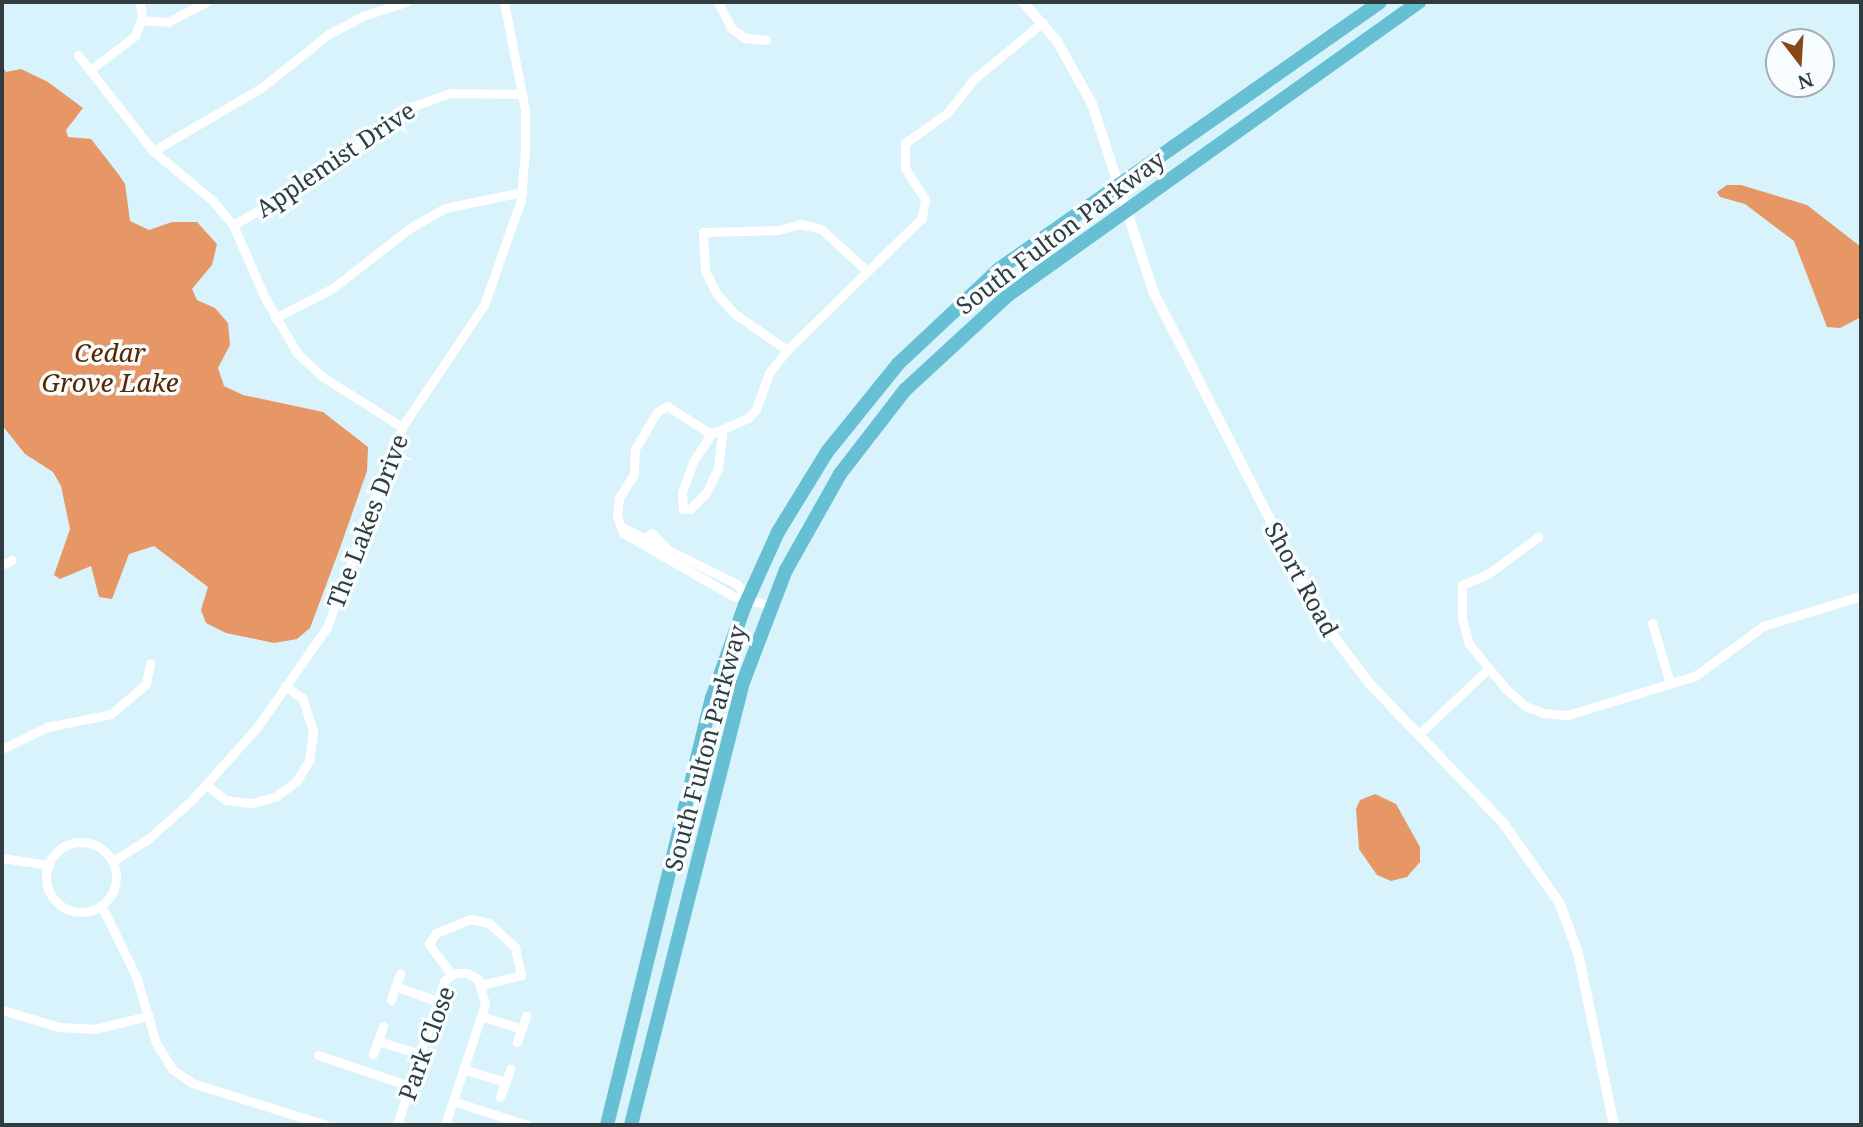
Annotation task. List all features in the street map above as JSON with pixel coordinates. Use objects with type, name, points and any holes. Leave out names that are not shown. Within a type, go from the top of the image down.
[{"type":"highway","name":"South Fulton Parkway","points":[[607,1125],[712,698],[747,597],[778,532],[827,452],[898,364],[999,269],[1380,2]]},
{"type":"highway","name":"South Fulton Parkway","points":[[631,1125],[711,799],[769,606],[840,474],[905,390],[998,303],[1125,209],[1419,2]]},
{"type":"street","points":[[90,70],[135,36],[141,20],[140,2]]},
{"type":"street","points":[[141,20],[168,22],[206,2]]},
{"type":"street","points":[[153,151],[261,88],[329,34],[363,16],[406,2]]},
{"type":"street","name":"The Lakes Drive","points":[[113,861],[148,839],[206,785],[258,726],[327,627],[402,427],[484,305],[503,262],[522,192],[522,94],[504,2]]},
{"type":"street","points":[[718,2],[731,28],[745,38],[766,40]]},
{"type":"street","name":"Short Road","points":[[1023,2],[1043,22],[1092,104],[1156,296],[1302,586],[1343,652],[1504,824],[1560,904],[1578,953],[1614,1125]]},
{"type":"street","points":[[688,565],[620,526],[619,498],[634,474],[635,449],[657,412],[667,406],[711,435],[722,433],[756,409],[764,382],[787,350],[922,218],[925,199],[905,169],[905,143],[947,113],[989,65],[1043,22]]},
{"type":"street","points":[[78,55],[153,151],[212,200],[233,225],[275,318],[297,353],[323,377],[402,427]]},
{"type":"street","name":"Applemist Drive","points":[[233,225],[306,183],[397,112],[450,93],[522,94]]},
{"type":"street","points":[[275,318],[333,288],[410,228],[445,208],[522,192]]},
{"type":"street","points":[[787,350],[735,314],[716,293],[705,270],[703,232],[778,229],[800,224],[821,229],[867,271]]},
{"type":"street","points":[[711,435],[693,462],[682,492],[682,509],[690,509],[706,493],[718,468],[722,433]]},
{"type":"street","points":[[642,541],[658,536],[666,549],[733,596],[747,597],[769,606]]},
{"type":"street","points":[[1538,537],[1488,574],[1462,585],[1469,644],[1525,706],[1543,713],[1568,715],[1695,676],[1763,626],[1861,596]]},
{"type":"street","points":[[2,565],[12,561]]},
{"type":"street","points":[[1652,623],[1670,683]]},
{"type":"street","points":[[2,748],[47,727],[111,714],[146,684],[150,663]]},
{"type":"street","points":[[1419,734],[1489,668]]},
{"type":"street","points":[[206,785],[226,800],[252,803],[275,797],[296,782],[309,760],[313,731],[302,698],[285,686]]},
{"type":"street","points":[[85,842],[97,845],[113,861],[116,884],[101,905],[82,912],[61,905],[48,887],[48,864],[63,847],[85,842]]},
{"type":"street","points":[[2,858],[48,864]]},
{"type":"street","points":[[101,905],[136,976],[148,1016],[172,1069],[192,1083],[294,1120],[326,1125]]},
{"type":"street","points":[[452,975],[429,944],[436,933],[470,919],[489,923],[515,947],[521,975],[481,985]]},
{"type":"street","name":"Park Close","points":[[397,1125],[444,981],[452,975],[467,973],[481,985],[485,993],[481,1016],[444,1125]]},
{"type":"street","points":[[391,1000],[400,974]]},
{"type":"street","points":[[395,986],[437,1001]]},
{"type":"street","points":[[2,1010],[59,1027],[94,1029],[148,1016]]},
{"type":"street","points":[[481,1016],[522,1029]]},
{"type":"street","points":[[517,1042],[526,1016]]},
{"type":"street","points":[[373,1055],[383,1026]]},
{"type":"street","points":[[378,1041],[420,1054]]},
{"type":"street","points":[[318,1055],[410,1086]]},
{"type":"street","points":[[463,1069],[505,1082]]},
{"type":"street","points":[[500,1097],[510,1069]]},
{"type":"street","points":[[453,1101],[527,1125]]},
{"type":"water","name":"Cedar Grove Lake","points":[[2,66],[6,72],[21,69],[48,82],[83,108],[66,130],[68,137],[91,139],[119,175],[125,184],[130,221],[149,230],[172,222],[197,222],[217,244],[212,265],[192,289],[197,300],[215,308],[228,323],[230,345],[218,368],[224,386],[243,395],[323,412],[368,447],[367,471],[341,545],[310,628],[297,639],[274,643],[226,633],[206,623],[201,610],[208,587],[154,546],[129,554],[112,599],[99,597],[91,566],[60,579],[54,575],[70,529],[61,486],[53,472],[25,454],[2,425]]},
{"type":"water","points":[[1727,185],[1741,185],[1807,205],[1861,247],[1861,317],[1840,328],[1827,327],[1794,241],[1745,204],[1720,197],[1717,192]]},
{"type":"water","points":[[1375,794],[1396,804],[1420,847],[1420,862],[1407,877],[1391,881],[1377,875],[1359,849],[1356,809],[1360,800]]}]
